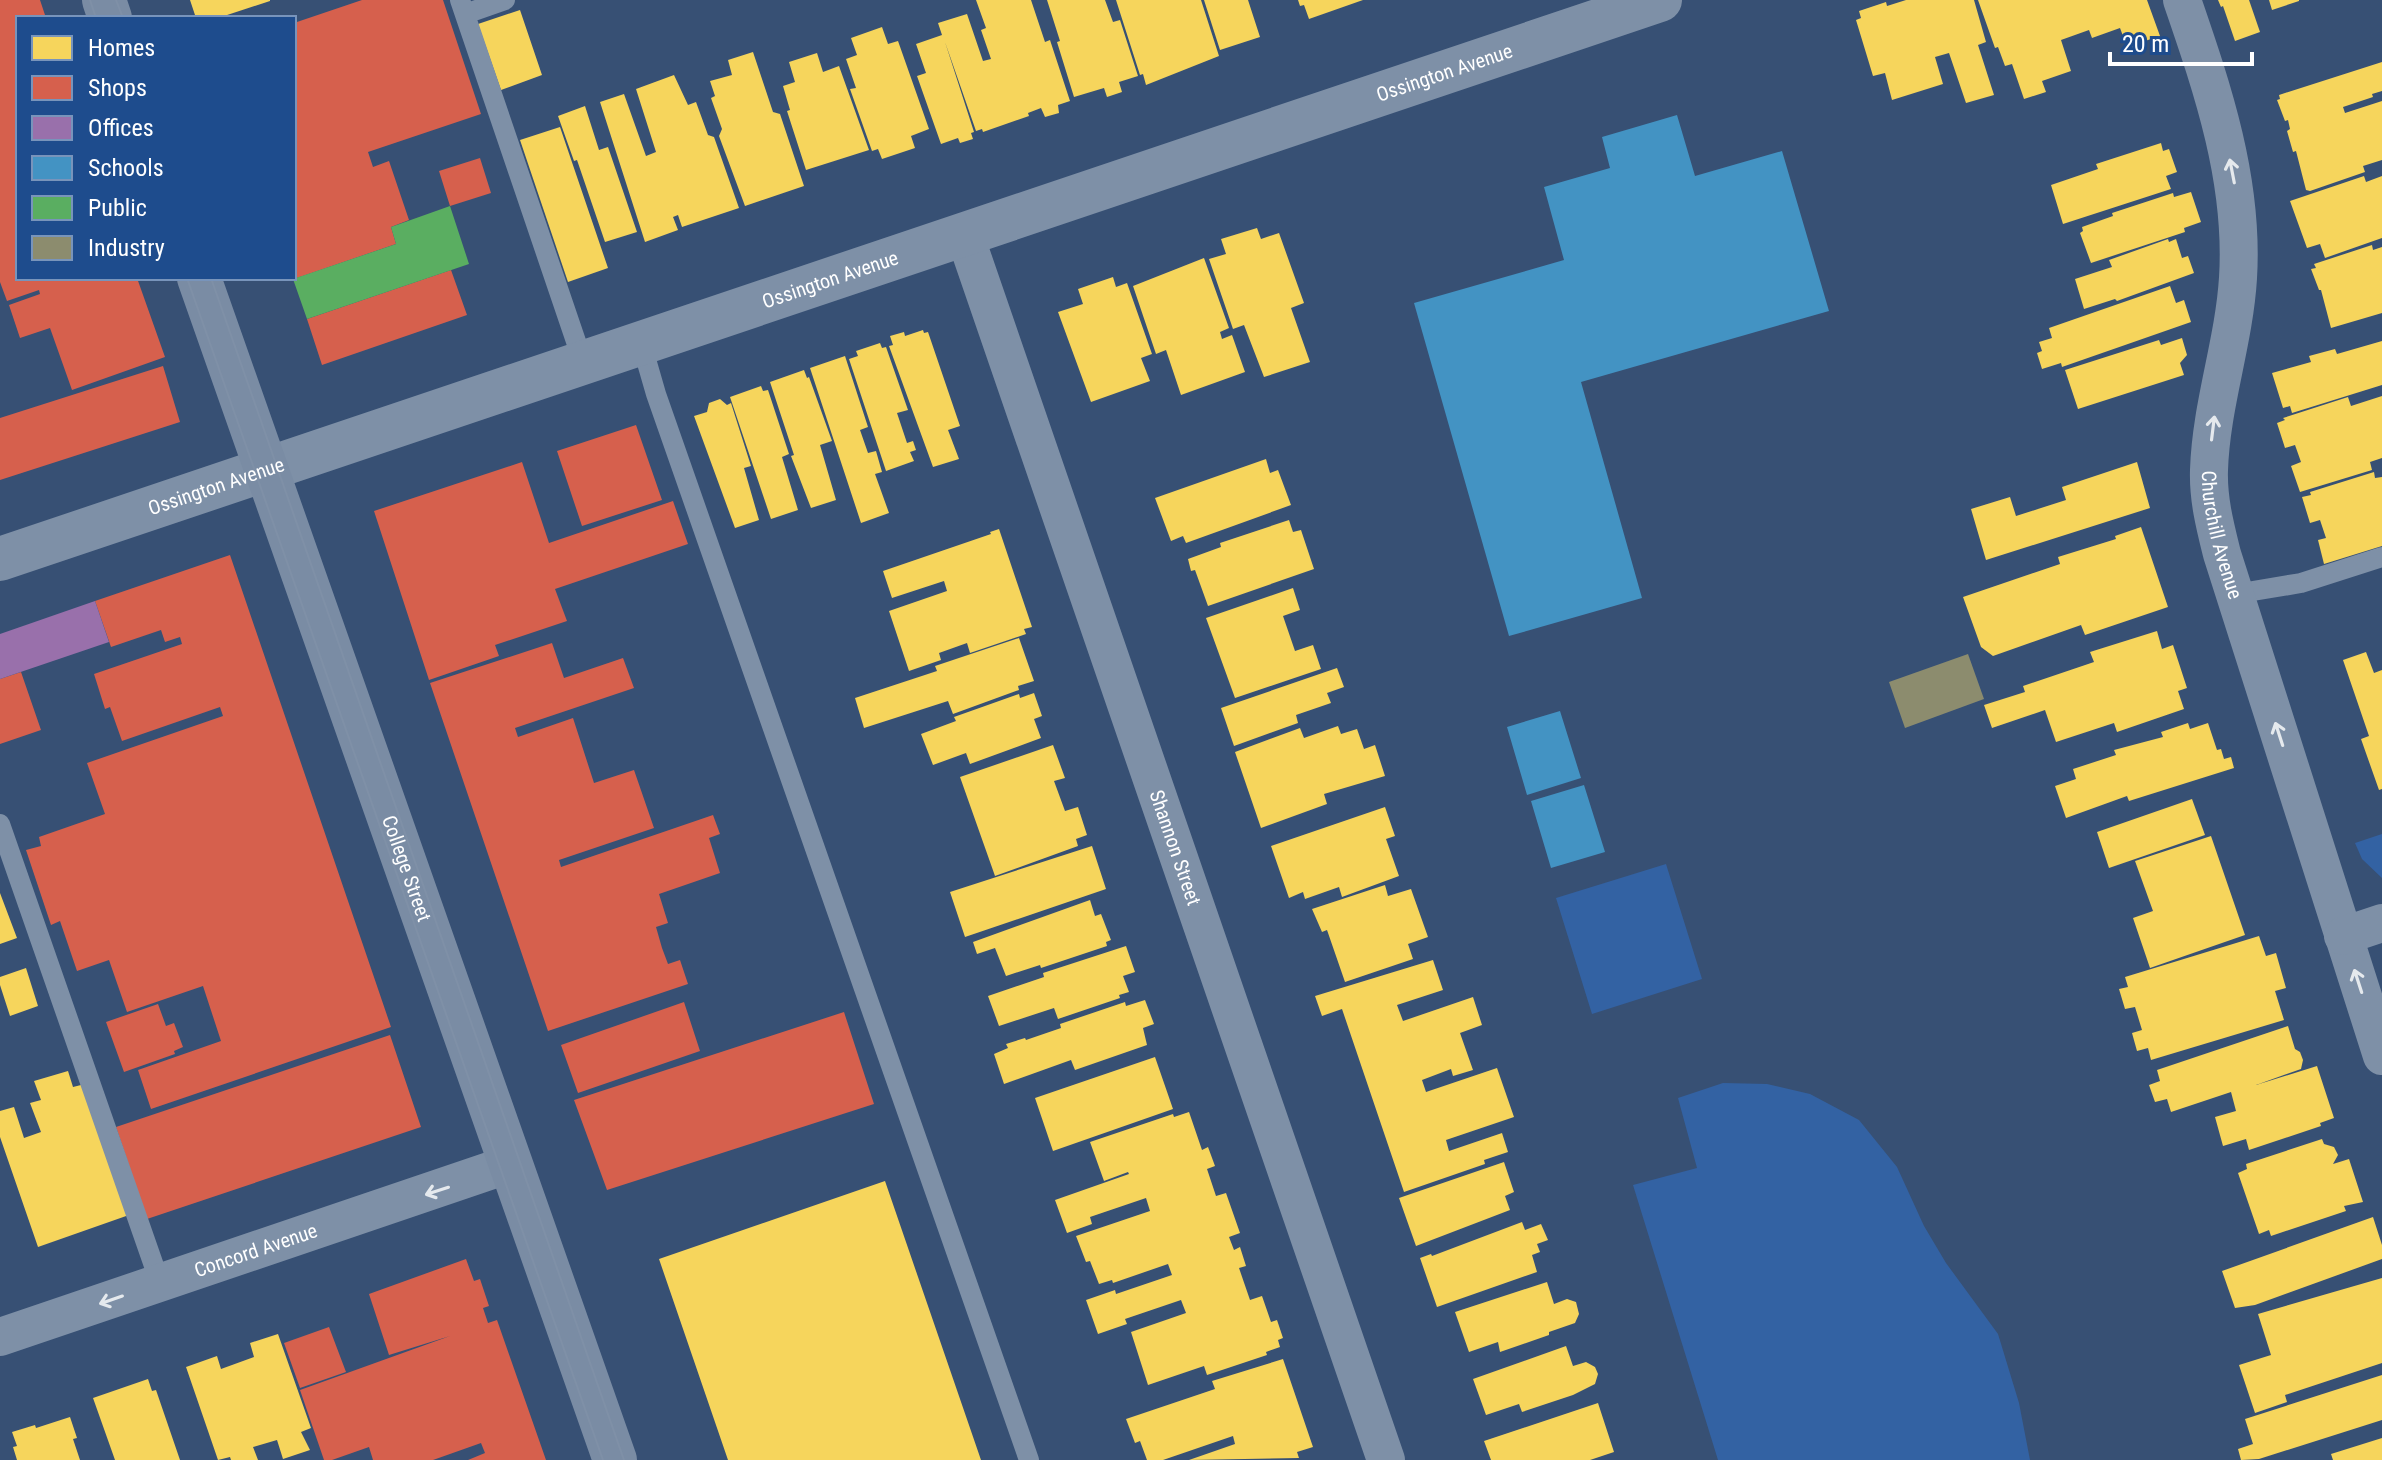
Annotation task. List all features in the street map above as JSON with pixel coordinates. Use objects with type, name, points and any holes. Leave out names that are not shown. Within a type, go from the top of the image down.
[{"type":"main road","name":"College Street","points":[[200,280],[615,1460]]},
{"type":"street","name":"Churchill Avenue","points":[[2182,0],[2211,86],[2232,169],[2237,205],[2238,280],[2225,367],[2212,424],[2209,473],[2211,513],[2382,1056]]},
{"type":"street","name":"Ossington Avenue","points":[[0,559],[1643,3]]},
{"type":"street","name":"Shannon Street","points":[[964,233],[1386,1460]]},
{"type":"street","points":[[2343,936],[2382,923]]},
{"type":"street","name":"Concord Avenue","points":[[0,1337],[510,1164]]},
{"type":"lane","points":[[505,0],[463,7],[583,362]]},
{"type":"lane","points":[[641,342],[656,394],[1029,1460]]},
{"type":"lane","points":[[2235,594],[2301,583],[2382,557]]},
{"type":"lane","points":[[0,824],[160,1283]]},
{"type":"shaded area","points":[[2382,834],[2382,878],[2362,859],[2355,843]]},
{"type":"shaded area","points":[[1666,864],[1702,979],[1592,1014],[1556,898]]},
{"type":"shaded area","points":[[1723,1083],[1767,1084],[1810,1094],[1859,1120],[1897,1167],[1924,1226],[1946,1263],[1998,1334],[2019,1403],[2030,1460],[1718,1460],[1633,1185],[1697,1168],[1678,1098]]},
{"type":"building: Homes","points":[[190,0],[270,0],[224,16],[195,16]]},
{"type":"building: Homes","points":[[976,0],[1031,0],[1045,42],[1050,40],[1070,101],[1058,105],[1059,113],[1045,117],[1041,108],[1028,113],[1029,116],[983,132],[982,129],[976,131],[945,42],[974,132],[971,133],[973,139],[960,143],[958,138],[941,144],[917,76],[926,73],[916,44],[942,35],[938,23],[967,14],[983,61],[991,59],[981,30],[986,28]]},
{"type":"building: Homes","points":[[1047,0],[1105,0],[1113,22],[1120,20],[1138,76],[1119,82],[1122,92],[1107,97],[1104,88],[1074,97]]},
{"type":"building: Homes","points":[[1116,0],[1201,0],[1219,56],[1146,85]]},
{"type":"building: Homes","points":[[1204,0],[1248,0],[1260,37],[1220,50]]},
{"type":"building: Homes","points":[[1298,0],[1363,0],[1309,19],[1304,5],[1300,6]]},
{"type":"building: Homes","points":[[1906,0],[1974,0],[1986,42],[1978,45],[1994,95],[1966,103],[1949,53],[1935,57],[1943,84],[1892,100],[1885,73],[1873,76],[1856,20],[1861,18],[1859,11],[1886,2],[1887,6]]},
{"type":"building: Homes","points":[[1978,0],[2147,0],[2160,36],[2133,45],[2136,53],[2130,55],[2120,28],[2092,38],[2089,30],[2061,40],[2071,71],[2042,81],[2046,92],[2024,99],[2012,64],[2005,66],[1998,47],[1995,48]]},
{"type":"building: Homes","points":[[2218,0],[2249,0],[2260,32],[2235,41]]},
{"type":"building: Homes","points":[[2269,0],[2299,0],[2299,1],[2272,10]]},
{"type":"building: Homes","points":[[520,10],[542,75],[501,90],[478,24]]},
{"type":"building: Homes","points":[[882,27],[888,44],[898,41],[929,129],[911,136],[915,148],[882,159],[878,149],[872,151],[850,89],[856,88],[846,59],[857,55],[851,38]]},
{"type":"building: Homes","points":[[753,52],[773,112],[780,114],[804,186],[745,206],[719,136],[722,129],[711,98],[715,96],[710,81],[732,75],[728,60]]},
{"type":"building: Homes","points":[[817,53],[823,72],[839,66],[869,150],[806,170],[787,111],[790,110],[783,86],[795,82],[789,62]]},
{"type":"building: Homes","points":[[2382,62],[2382,91],[2343,107],[2345,113],[2382,101],[2382,160],[2363,166],[2365,172],[2306,190],[2296,151],[2293,152],[2287,131],[2290,129],[2288,120],[2285,121],[2277,100],[2280,99],[2279,95]]},
{"type":"building: Homes","points":[[674,75],[688,105],[696,102],[708,135],[714,137],[739,208],[682,227],[678,215],[673,217],[678,230],[645,242],[600,102],[624,94],[646,156],[656,152],[636,89]]},
{"type":"building: Homes","points":[[585,106],[599,150],[608,147],[637,232],[605,242],[577,160],[574,161],[558,116]]},
{"type":"building: Homes","points":[[560,127],[608,268],[568,282],[520,140]]},
{"type":"building: Homes","points":[[2161,143],[2163,151],[2169,149],[2177,172],[2166,176],[2171,189],[2063,224],[2051,185],[2098,169],[2096,164]]},
{"type":"building: Homes","points":[[2364,176],[2366,182],[2382,176],[2382,238],[2325,258],[2320,244],[2307,248],[2290,201]]},
{"type":"building: Homes","points":[[2191,192],[2201,222],[2184,228],[2185,232],[2091,263],[2080,233],[2082,227],[2113,216],[2112,213],[2173,193],[2174,197]]},
{"type":"building: Homes","points":[[1257,228],[1261,239],[1279,233],[1304,303],[1291,308],[1310,362],[1264,377],[1244,325],[1233,329],[1209,259],[1226,254],[1221,239]]},
{"type":"building: Homes","points":[[2168,239],[2169,242],[2176,239],[2182,258],[2188,256],[2194,273],[2117,301],[2115,299],[2084,309],[2075,279],[2112,267],[2109,260]]},
{"type":"building: Homes","points":[[2372,245],[2373,250],[2382,247],[2382,313],[2331,328],[2321,290],[2311,269],[2316,268],[2314,264]]},
{"type":"building: Homes","points":[[1204,258],[1229,328],[1220,332],[1222,339],[1232,335],[1245,372],[1181,395],[1166,350],[1156,354],[1133,286]]},
{"type":"building: Homes","points":[[1113,277],[1116,287],[1127,283],[1152,354],[1141,358],[1150,381],[1091,402],[1058,312],[1083,304],[1078,289]]},
{"type":"building: Homes","points":[[2170,286],[2176,303],[2184,300],[2191,322],[2062,367],[2061,363],[2042,369],[2037,353],[2042,351],[2039,342],[2052,338],[2049,328]]},
{"type":"building: Homes","points":[[923,330],[924,333],[928,332],[960,426],[948,430],[959,459],[933,467],[889,346],[893,345],[890,336],[904,332],[905,336]]},
{"type":"building: Homes","points":[[2182,338],[2187,355],[2180,363],[2184,375],[2078,409],[2065,370],[2159,340],[2161,345]]},
{"type":"building: Homes","points":[[2382,341],[2382,385],[2292,413],[2290,406],[2283,408],[2272,373],[2311,362],[2309,356],[2335,349],[2337,354]]},
{"type":"building: Homes","points":[[880,343],[882,348],[886,347],[908,410],[897,413],[907,443],[913,441],[916,450],[910,452],[914,461],[886,471],[849,359],[858,356],[856,351]]},
{"type":"building: Homes","points":[[845,356],[868,427],[860,430],[868,453],[876,451],[882,472],[875,474],[889,513],[861,523],[810,368]]},
{"type":"building: Homes","points":[[804,370],[832,441],[820,445],[836,500],[811,508],[791,456],[794,455],[770,382]]},
{"type":"building: Homes","points":[[761,386],[763,391],[768,390],[789,454],[782,457],[798,510],[771,519],[730,397]]},
{"type":"building: Homes","points":[[2382,396],[2382,458],[2370,462],[2372,470],[2300,492],[2291,466],[2301,462],[2295,445],[2285,448],[2277,423],[2285,420],[2283,418],[2348,397],[2351,406]]},
{"type":"building: Homes","points":[[720,399],[727,405],[731,403],[751,466],[744,468],[759,520],[735,528],[694,416],[707,412],[709,403]]},
{"type":"building: Homes","points":[[1266,459],[1270,473],[1278,470],[1291,505],[1186,543],[1183,536],[1171,541],[1155,498]]},
{"type":"building: Homes","points":[[2137,462],[2150,508],[1986,560],[1971,509],[2010,497],[2016,516],[2066,500],[2062,487]]},
{"type":"building: Homes","points":[[2374,472],[2375,478],[2382,477],[2382,546],[2324,564],[2318,540],[2326,538],[2320,520],[2310,523],[2302,497]]},
{"type":"building: Homes","points":[[1289,520],[1293,532],[1301,530],[1314,569],[1208,606],[1188,559],[1221,547],[1220,543]]},
{"type":"building: Homes","points":[[2141,527],[2168,607],[2085,635],[2081,625],[1993,656],[1981,647],[1963,597],[2060,564],[2058,557],[2116,539],[2115,536]]},
{"type":"building: Homes","points":[[999,529],[1032,627],[1024,629],[1026,634],[970,653],[967,643],[939,653],[941,660],[909,671],[889,611],[947,591],[944,581],[892,598],[883,571]]},
{"type":"building: Homes","points":[[1293,588],[1300,610],[1283,616],[1295,651],[1313,645],[1321,669],[1235,698],[1206,618]]},
{"type":"building: Homes","points":[[2157,631],[2162,649],[2173,645],[2187,688],[2178,691],[2184,709],[2117,732],[2114,723],[2056,742],[2045,710],[1992,728],[1984,705],[2025,692],[2023,686],[2094,662],[2090,652]]},
{"type":"building: Homes","points":[[1019,638],[1034,681],[1018,686],[1019,690],[953,714],[948,701],[864,728],[855,698],[937,671],[935,666]]},
{"type":"building: Homes","points":[[2366,652],[2374,673],[2382,670],[2382,789],[2379,790],[2361,739],[2369,736],[2343,660]]},
{"type":"building: Homes","points":[[1337,668],[1344,687],[1327,693],[1331,703],[1296,715],[1298,723],[1234,746],[1221,708]]},
{"type":"building: Homes","points":[[1034,693],[1042,716],[1034,719],[1041,738],[970,764],[966,753],[933,765],[921,734],[956,721],[954,717],[1019,694],[1020,698]]},
{"type":"building: Homes","points":[[2188,723],[2190,729],[2208,723],[2217,750],[2221,749],[2224,759],[2231,757],[2234,768],[2129,801],[2127,796],[2066,818],[2055,786],[2076,779],[2073,769],[2116,755],[2114,750],[2163,737],[2161,732]]},
{"type":"building: Homes","points":[[1338,726],[1341,734],[1357,729],[1364,749],[1375,745],[1385,776],[1324,794],[1327,804],[1261,828],[1235,752],[1300,728],[1304,738]]},
{"type":"building: Homes","points":[[1053,745],[1065,778],[1054,781],[1065,811],[1078,807],[1087,835],[1076,839],[1078,846],[995,876],[960,777]]},
{"type":"building: Homes","points":[[2192,799],[2205,835],[2109,868],[2097,832]]},
{"type":"building: Homes","points":[[1385,807],[1395,836],[1386,839],[1399,876],[1342,897],[1339,887],[1305,899],[1303,892],[1289,898],[1271,846]]},
{"type":"building: Homes","points":[[2211,836],[2245,935],[2150,968],[2133,918],[2153,911],[2135,861]]},
{"type":"building: Homes","points":[[1092,846],[1106,889],[965,937],[950,892]]},
{"type":"building: Homes","points":[[1385,885],[1388,896],[1411,889],[1428,937],[1408,944],[1413,959],[1345,982],[1327,930],[1322,932],[1312,909]]},
{"type":"building: Homes","points":[[0,893],[17,938],[0,944]]},
{"type":"building: Homes","points":[[1090,900],[1095,916],[1101,914],[1111,940],[1106,942],[1107,946],[1006,976],[995,948],[977,954],[973,942]]},
{"type":"building: Homes","points":[[2259,936],[2266,956],[2276,953],[2286,988],[2275,991],[2284,1020],[2151,1060],[2148,1048],[2137,1051],[2132,1033],[2142,1030],[2135,1007],[2125,1009],[2119,989],[2128,987],[2125,977]]},
{"type":"building: Homes","points":[[1126,946],[1135,972],[1123,976],[1129,992],[1119,995],[1120,998],[1058,1019],[1054,1008],[999,1026],[988,996],[1044,977],[1043,973]]},
{"type":"building: Homes","points":[[1433,960],[1443,990],[1397,1005],[1403,1021],[1473,997],[1482,1025],[1460,1033],[1473,1070],[1453,1076],[1451,1069],[1422,1080],[1426,1092],[1497,1068],[1514,1117],[1446,1140],[1449,1151],[1502,1133],[1508,1152],[1484,1160],[1485,1164],[1404,1192],[1342,1009],[1322,1016],[1315,996]]},
{"type":"building: Homes","points":[[26,968],[38,1006],[10,1016],[0,977]]},
{"type":"building: Homes","points":[[1145,1000],[1154,1024],[1143,1028],[1147,1045],[1075,1070],[1071,1060],[1004,1084],[994,1054],[1008,1048],[1006,1044],[1061,1028],[1060,1024],[1125,1002],[1126,1006]]},
{"type":"building: Homes","points":[[2288,1026],[2295,1049],[2303,1060],[2301,1069],[2256,1085],[2317,1066],[2334,1118],[2320,1123],[2321,1126],[2249,1150],[2246,1139],[2223,1146],[2215,1117],[2236,1111],[2231,1092],[2171,1112],[2167,1099],[2155,1102],[2149,1085],[2160,1081],[2157,1070]]},
{"type":"building: Homes","points":[[1155,1057],[1173,1109],[1053,1151],[1035,1098]]},
{"type":"building: Homes","points":[[68,1071],[73,1087],[85,1084],[129,1215],[38,1247],[0,1137],[0,1111],[14,1107],[24,1138],[41,1132],[30,1103],[41,1100],[34,1081]]},
{"type":"building: Homes","points":[[1189,1112],[1202,1150],[1208,1147],[1215,1166],[1207,1169],[1216,1196],[1226,1193],[1240,1233],[1229,1237],[1234,1250],[1240,1247],[1246,1266],[1239,1268],[1250,1300],[1262,1296],[1271,1322],[1277,1320],[1283,1338],[1278,1340],[1280,1347],[1266,1352],[1267,1355],[1207,1375],[1204,1366],[1148,1385],[1131,1332],[1186,1313],[1181,1300],[1125,1319],[1127,1324],[1098,1334],[1086,1300],[1115,1290],[1116,1294],[1172,1275],[1168,1264],[1113,1283],[1112,1280],[1099,1284],[1076,1236],[1150,1211],[1146,1198],[1090,1217],[1092,1224],[1067,1233],[1055,1200],[1129,1174],[1104,1181],[1090,1142],[1173,1114],[1174,1117]]},
{"type":"building: Homes","points":[[2322,1139],[2324,1144],[2334,1147],[2338,1155],[2333,1164],[2349,1159],[2363,1202],[2344,1206],[2346,1211],[2271,1236],[2269,1230],[2259,1234],[2238,1173],[2247,1169],[2246,1164]]},
{"type":"building: Homes","points":[[1504,1162],[1514,1192],[1505,1196],[1510,1210],[1416,1246],[1399,1198]]},
{"type":"building: Homes","points":[[885,1181],[981,1460],[728,1460],[659,1259]]},
{"type":"building: Homes","points":[[2373,1217],[2382,1245],[2382,1259],[2255,1305],[2235,1308],[2222,1271]]},
{"type":"building: Homes","points":[[1522,1222],[1525,1230],[1541,1224],[1548,1240],[1537,1244],[1540,1252],[1532,1255],[1537,1272],[1437,1307],[1420,1258]]},
{"type":"building: Homes","points":[[2382,1278],[2382,1363],[2285,1395],[2287,1402],[2255,1413],[2239,1365],[2271,1355],[2258,1314]]},
{"type":"building: Homes","points":[[1547,1282],[1554,1304],[1567,1299],[1576,1302],[1579,1314],[1575,1323],[1500,1352],[1498,1342],[1469,1352],[1455,1312]]},
{"type":"building: Homes","points":[[278,1334],[311,1428],[301,1432],[310,1450],[283,1459],[277,1440],[253,1447],[258,1460],[231,1460],[230,1457],[218,1460],[186,1367],[217,1356],[221,1369],[254,1357],[250,1343]]},
{"type":"building: Homes","points":[[1566,1346],[1573,1366],[1586,1362],[1595,1367],[1598,1374],[1595,1384],[1522,1412],[1519,1404],[1486,1415],[1473,1379]]},
{"type":"building: Homes","points":[[1283,1359],[1313,1447],[1297,1452],[1299,1458],[1189,1460],[1235,1444],[1233,1436],[1163,1460],[1147,1460],[1140,1441],[1135,1443],[1126,1419],[1215,1389],[1212,1381]]},
{"type":"building: Homes","points":[[2382,1375],[2382,1420],[2259,1459],[2241,1460],[2238,1449],[2253,1444],[2245,1419]]},
{"type":"building: Homes","points":[[148,1379],[152,1391],[156,1390],[180,1460],[115,1460],[93,1398]]},
{"type":"building: Homes","points":[[1598,1403],[1614,1452],[1590,1460],[1491,1460],[1484,1441]]},
{"type":"building: Homes","points":[[70,1417],[80,1460],[17,1460],[13,1447],[17,1446],[12,1432]]},
{"type":"building: Homes","points":[[2382,1438],[2382,1460],[2333,1460],[2331,1454]]},
{"type":"building: Shops","points":[[0,0],[40,0],[45,16],[16,16],[16,280],[138,280],[165,357],[72,390],[50,328],[20,338],[9,305],[40,294],[39,290],[7,301],[0,282]]},
{"type":"building: Shops","points":[[362,0],[443,0],[481,114],[368,152],[373,167],[389,161],[409,220],[391,227],[396,244],[296,278],[296,22]]},
{"type":"building: Shops","points":[[480,158],[491,193],[450,206],[439,171]]},
{"type":"building: Shops","points":[[451,270],[467,315],[322,365],[307,319]]},
{"type":"building: Shops","points":[[163,366],[180,422],[0,480],[0,418]]},
{"type":"building: Shops","points":[[636,425],[662,500],[582,526],[557,451]]},
{"type":"building: Shops","points":[[522,462],[549,543],[673,501],[688,544],[555,589],[567,621],[495,645],[499,656],[429,680],[374,511]]},
{"type":"building: Shops","points":[[230,555],[391,1027],[151,1109],[138,1070],[221,1041],[203,986],[127,1012],[109,960],[77,971],[60,921],[51,925],[26,850],[41,846],[39,837],[105,814],[87,763],[223,716],[220,707],[122,741],[110,707],[105,709],[94,674],[182,644],[180,637],[165,642],[161,630],[111,647],[95,601]]},
{"type":"building: Shops","points":[[552,643],[564,678],[623,658],[634,688],[515,728],[518,737],[573,718],[594,783],[634,770],[654,828],[559,860],[561,867],[713,815],[720,834],[709,838],[720,873],[659,894],[668,923],[656,927],[662,948],[668,964],[680,960],[688,984],[548,1031],[430,683]]},
{"type":"building: Shops","points":[[21,672],[41,730],[0,744],[0,679]]},
{"type":"building: Shops","points":[[684,1002],[700,1051],[578,1093],[561,1045]]},
{"type":"building: Shops","points":[[158,1004],[166,1026],[174,1023],[183,1047],[174,1051],[175,1054],[124,1072],[106,1022]]},
{"type":"building: Shops","points":[[844,1012],[874,1104],[607,1190],[574,1100]]},
{"type":"building: Shops","points":[[390,1035],[421,1127],[147,1219],[116,1127]]},
{"type":"building: Shops","points":[[466,1259],[474,1281],[480,1279],[489,1306],[483,1308],[488,1323],[497,1320],[546,1460],[468,1460],[485,1453],[481,1443],[433,1460],[373,1460],[369,1447],[324,1460],[300,1390],[450,1336],[389,1355],[369,1294]]},
{"type":"building: Shops","points":[[329,1327],[346,1372],[300,1388],[284,1343]]},
{"type":"building: Offices","points":[[95,601],[109,642],[0,679],[0,634]]},
{"type":"building: Schools","points":[[1677,115],[1695,176],[1782,151],[1829,311],[1581,382],[1642,598],[1509,636],[1414,303],[1564,260],[1544,187],[1610,168],[1602,137]]},
{"type":"building: Schools","points":[[1560,711],[1581,778],[1527,795],[1507,727]]},
{"type":"building: Schools","points":[[1584,785],[1605,852],[1551,868],[1531,801]]},
{"type":"building: Public","points":[[450,206],[469,264],[307,319],[293,280],[396,244],[391,227]]},
{"type":"building: Industry","points":[[1968,654],[1984,699],[1905,728],[1889,682]]},
{"type":"tram line","points":[[90,0],[95,16]]},
{"type":"tram line","points":[[116,0],[122,16]]},
{"type":"tram line","points":[[188,280],[603,1460]]},
{"type":"tram line","points":[[212,280],[624,1460]]}]
